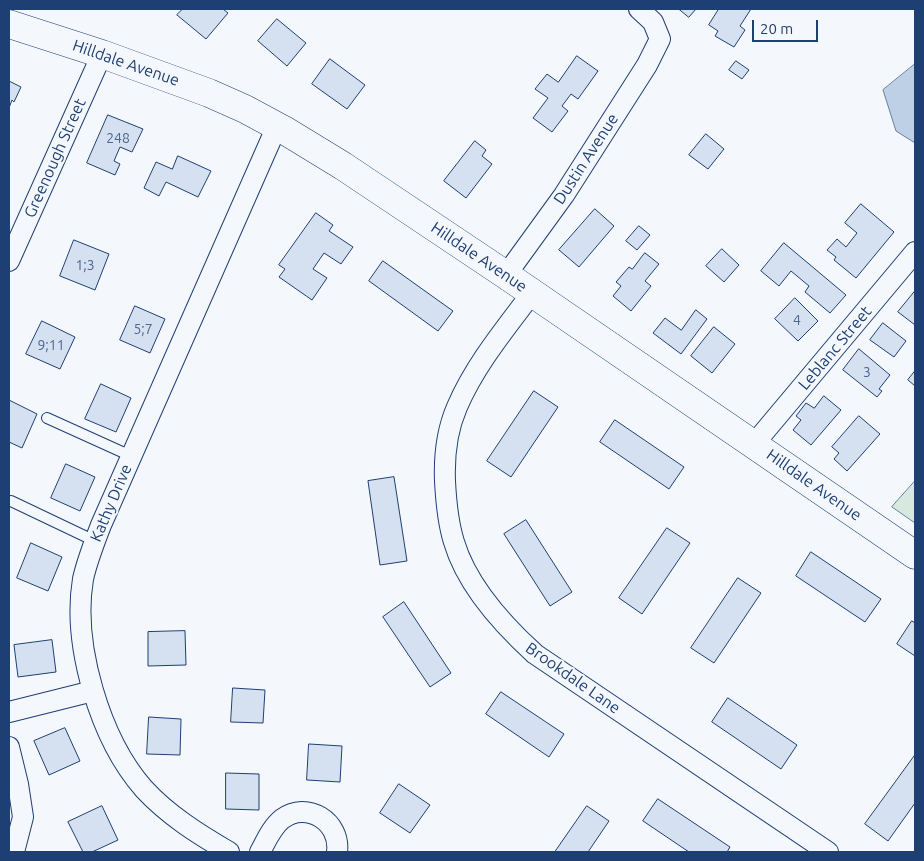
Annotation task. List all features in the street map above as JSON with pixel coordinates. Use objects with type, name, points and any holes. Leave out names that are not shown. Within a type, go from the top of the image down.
[{"type":"main road","name":"Hilldale Avenue","points":[[9,24],[102,54],[209,93],[277,126],[343,166],[506,275],[915,555]]},
{"type":"street","name":"Dustin Avenue","points":[[506,275],[564,195],[647,65],[660,39],[653,22],[639,9]]},
{"type":"street","name":"Greenough Street","points":[[9,261],[102,54]]},
{"type":"street","name":"Kathy Drive","points":[[229,852],[180,822],[144,789],[118,752],[101,717],[93,691],[86,660],[81,609],[83,580],[95,541],[277,126]]},
{"type":"street","name":"Leblanc Street","points":[[754,444],[915,252]]},
{"type":"street","name":"Brookdale Lane","points":[[532,293],[479,367],[457,408],[450,429],[445,466],[446,492],[454,542],[462,563],[503,624],[535,654],[828,852]]},
{"type":"street","points":[[9,712],[93,691]]},
{"type":"street","points":[[9,747],[18,784],[23,817],[14,852]]},
{"type":"street","points":[[260,852],[275,826],[283,818],[302,812],[313,813],[330,825],[338,845],[337,852]]},
{"type":"lane","points":[[47,418],[131,456]]},
{"type":"lane","points":[[11,501],[95,541]]},
{"type":"shaded area","points":[[915,481],[915,523],[892,507]]},
{"type":"water","points":[[915,64],[915,143],[896,131],[883,90]]},
{"type":"building","points":[[183,9],[223,9],[228,13],[206,39],[177,15]]},
{"type":"building","points":[[679,9],[696,9],[689,17]]},
{"type":"building","points":[[719,9],[751,9],[740,26],[745,30],[734,47],[715,36],[718,31],[709,25]]},
{"type":"building","points":[[277,19],[306,43],[287,66],[258,41]]},
{"type":"building","points":[[577,56],[598,71],[578,99],[571,94],[562,106],[568,111],[552,132],[533,118],[548,98],[535,89],[547,74],[558,82]]},
{"type":"building","points":[[330,59],[365,85],[347,109],[312,84]]},
{"type":"building","points":[[736,61],[749,70],[742,79],[729,70]]},
{"type":"building","points":[[9,81],[21,87],[9,108]]},
{"type":"building","points":[[108,115],[143,129],[132,152],[120,147],[114,161],[120,164],[115,175],[87,163]]},
{"type":"building","points":[[706,134],[724,149],[708,169],[689,155]]},
{"type":"building","points":[[475,141],[486,150],[482,156],[492,164],[466,198],[444,181]]},
{"type":"building","points":[[178,156],[211,171],[198,197],[166,182],[159,196],[144,188],[156,162],[172,169]]},
{"type":"building","points":[[861,204],[894,232],[856,278],[834,260],[836,257],[827,250],[837,239],[846,247],[857,233],[845,223]]},
{"type":"building","points":[[595,209],[614,226],[579,267],[559,250]]},
{"type":"building","points":[[316,213],[333,225],[329,231],[353,247],[341,264],[324,253],[313,269],[327,278],[312,300],[279,277],[285,269],[279,265]]},
{"type":"building","points":[[639,226],[650,235],[637,250],[626,241]]},
{"type":"building","points":[[74,240],[109,254],[95,290],[60,276]]},
{"type":"building","points":[[784,243],[846,295],[830,313],[805,292],[809,286],[791,271],[779,286],[761,271]]},
{"type":"building","points":[[722,249],[739,265],[724,282],[706,266]]},
{"type":"building","points":[[645,253],[659,264],[645,281],[651,286],[631,311],[613,296],[621,286],[616,282],[629,267],[632,269]]},
{"type":"building","points":[[383,261],[453,311],[438,331],[369,281]]},
{"type":"building","points":[[915,291],[915,325],[898,312]]},
{"type":"building","points":[[795,298],[818,321],[798,341],[775,319]]},
{"type":"building","points":[[135,306],[165,319],[150,353],[120,340]]},
{"type":"building","points":[[696,310],[707,319],[681,354],[653,333],[665,318],[681,330]]},
{"type":"building","points":[[42,321],[75,337],[60,369],[26,354]]},
{"type":"building","points":[[883,323],[906,341],[894,357],[870,340]]},
{"type":"building","points":[[714,327],[735,344],[712,373],[691,356]]},
{"type":"building","points":[[859,349],[890,375],[879,389],[882,391],[877,397],[843,370]]},
{"type":"building","points":[[915,371],[915,386],[908,380]]},
{"type":"building","points":[[101,384],[131,398],[116,432],[85,419]]},
{"type":"building","points":[[534,391],[558,407],[511,477],[487,461]]},
{"type":"building","points":[[824,396],[841,410],[811,445],[793,430],[801,420],[796,416],[806,403],[814,408]]},
{"type":"building","points":[[9,400],[37,414],[22,448],[9,442]]},
{"type":"building","points":[[859,416],[880,434],[847,471],[834,459],[839,453],[832,447]]},
{"type":"building","points":[[615,420],[684,467],[669,489],[600,442]]},
{"type":"building","points":[[66,464],[95,477],[80,511],[51,498]]},
{"type":"building","points":[[394,477],[407,561],[380,565],[368,481]]},
{"type":"building","points":[[526,520],[572,592],[550,606],[504,534]]},
{"type":"building","points":[[667,528],[690,543],[642,614],[619,598]]},
{"type":"building","points":[[31,543],[62,557],[48,591],[17,578]]},
{"type":"building","points":[[811,552],[881,599],[865,622],[796,576]]},
{"type":"building","points":[[738,578],[761,593],[714,663],[691,648]]},
{"type":"building","points":[[404,602],[451,673],[430,687],[383,617]]},
{"type":"building","points":[[912,621],[915,623],[915,656],[897,644]]},
{"type":"building","points":[[185,631],[186,665],[148,666],[148,632]]},
{"type":"building","points":[[52,640],[56,672],[18,677],[14,645]]},
{"type":"building","points":[[233,688],[265,690],[263,723],[231,722]]},
{"type":"building","points":[[501,692],[564,734],[549,757],[486,714]]},
{"type":"building","points":[[728,698],[797,745],[781,769],[712,722]]},
{"type":"building","points":[[149,717],[181,719],[180,755],[147,754]]},
{"type":"building","points":[[65,728],[80,761],[49,775],[34,741]]},
{"type":"building","points":[[309,744],[342,746],[340,782],[307,780]]},
{"type":"building","points":[[915,755],[915,803],[888,841],[865,824]]},
{"type":"building","points":[[226,773],[259,774],[259,810],[226,809]]},
{"type":"building","points":[[399,784],[430,805],[410,833],[380,813]]},
{"type":"building","points":[[658,799],[730,847],[727,852],[689,852],[643,821]]},
{"type":"building","points":[[102,806],[118,840],[92,852],[83,852],[68,822]]},
{"type":"building","points":[[587,806],[609,821],[588,852],[555,852]]}]
